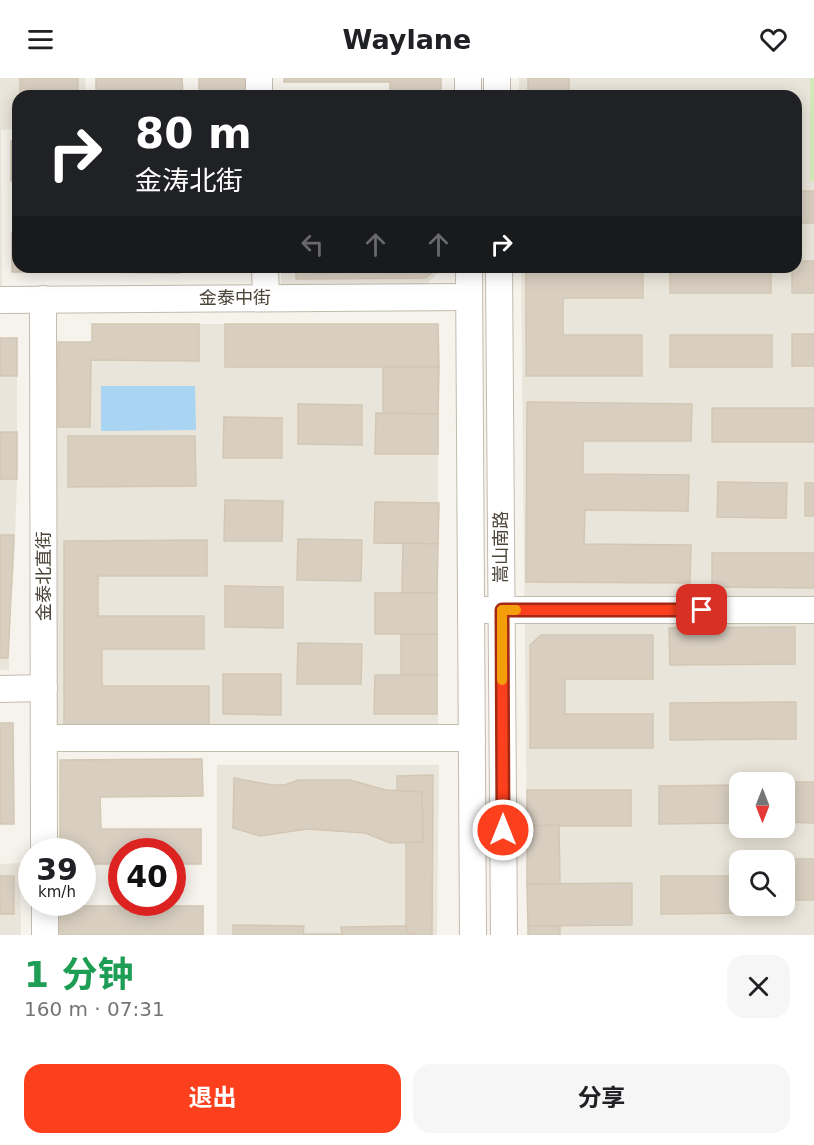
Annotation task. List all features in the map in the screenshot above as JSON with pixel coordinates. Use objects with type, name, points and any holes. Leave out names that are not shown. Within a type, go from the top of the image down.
[{"type":"street","points":[[265,273],[266,298]]},
{"type":"street","name":"嵩山南路","points":[[469,273],[472,935]]},
{"type":"street","name":"嵩山南路","points":[[499,273],[504,935]]},
{"type":"street","name":"金泰中街","points":[[0,300],[469,297]]},
{"type":"street","name":"金泰北直街","points":[[43,299],[44,838]]},
{"type":"street","points":[[471,610],[814,610]]},
{"type":"street","points":[[0,689],[44,688]]},
{"type":"street","points":[[44,738],[472,738]]},
{"type":"street","points":[[45,916],[45,935]]},
{"type":"shaded area","points":[[0,78],[85,78],[86,90],[12,90],[12,129],[1,130],[2,286],[0,286]]},
{"type":"shaded area","points":[[519,78],[814,78],[814,935],[528,935],[521,273],[802,273],[802,90],[519,90]]},
{"type":"shaded area","points":[[281,273],[438,273],[427,284],[281,286]]},
{"type":"shaded area","points":[[92,324],[438,324],[438,728],[55,728],[58,342],[92,342]]},
{"type":"shaded area","points":[[0,338],[17,338],[17,479],[14,567],[8,631],[9,670],[0,670]]},
{"type":"shaded area","points":[[217,765],[439,765],[437,935],[217,935]]},
{"type":"shaded area","points":[[18,863],[18,916],[21,916],[21,935],[0,935],[0,864]]},
{"type":"green space","points":[[810,78],[814,78],[814,181],[810,181]]},
{"type":"water","points":[[101,386],[195,386],[196,430],[101,431]]},
{"type":"building","points":[[20,78],[78,78],[78,90],[20,90]]},
{"type":"building","points":[[96,78],[182,78],[183,90],[96,90]]},
{"type":"building","points":[[199,78],[249,78],[249,90],[199,90]]},
{"type":"building","points":[[284,78],[441,78],[441,90],[390,90],[390,82],[284,82]]},
{"type":"building","points":[[528,78],[569,78],[569,90],[528,90]]},
{"type":"building","points":[[11,141],[12,141],[12,181]]},
{"type":"building","points":[[802,191],[814,191],[814,223],[802,223]]},
{"type":"building","points":[[802,261],[814,261],[814,293],[792,293],[792,273],[802,273]]},
{"type":"building","points":[[296,273],[431,273],[426,278],[296,279]]},
{"type":"building","points":[[526,273],[643,273],[643,298],[563,298],[563,335],[642,335],[642,376],[526,376]]},
{"type":"building","points":[[670,273],[771,273],[771,293],[670,293]]},
{"type":"building","points":[[92,324],[199,324],[199,361],[91,360],[90,427],[58,427],[58,342],[92,342]]},
{"type":"building","points":[[225,324],[438,324],[439,367],[225,367]]},
{"type":"building","points":[[792,334],[814,334],[814,366],[792,366]]},
{"type":"building","points":[[670,335],[772,335],[772,367],[670,367]]},
{"type":"building","points":[[0,338],[17,338],[17,376],[0,376]]},
{"type":"building","points":[[383,367],[439,367],[438,414],[383,413]]},
{"type":"building","points":[[527,402],[692,404],[691,441],[583,441],[583,474],[689,475],[688,511],[585,510],[584,544],[691,545],[690,583],[526,582]]},
{"type":"building","points":[[298,404],[362,405],[362,445],[298,444]]},
{"type":"building","points":[[712,408],[814,408],[814,442],[712,442]]},
{"type":"building","points":[[376,413],[438,414],[438,454],[375,454]]},
{"type":"building","points":[[224,417],[282,418],[282,458],[223,458]]},
{"type":"building","points":[[0,432],[17,432],[17,479],[0,479]]},
{"type":"building","points":[[68,436],[195,436],[196,486],[68,487]]},
{"type":"building","points":[[718,482],[787,483],[786,518],[717,517]]},
{"type":"building","points":[[805,483],[814,483],[814,516],[805,516]]},
{"type":"building","points":[[225,500],[283,501],[282,541],[224,541]]},
{"type":"building","points":[[375,502],[439,503],[438,544],[374,543]]},
{"type":"building","points":[[0,535],[14,535],[8,658],[0,658]]},
{"type":"building","points":[[298,539],[362,540],[361,581],[297,580]]},
{"type":"building","points":[[207,540],[207,576],[98,576],[98,616],[204,616],[204,649],[102,649],[102,686],[209,686],[209,729],[64,729],[64,541]]},
{"type":"building","points":[[403,543],[438,544],[437,593],[402,593]]},
{"type":"building","points":[[712,553],[814,553],[814,588],[712,587]]},
{"type":"building","points":[[225,586],[283,587],[283,628],[225,627]]},
{"type":"building","points":[[375,593],[437,593],[437,634],[375,634]]},
{"type":"building","points":[[795,627],[795,664],[670,665],[669,628]]},
{"type":"building","points":[[401,634],[437,634],[437,675],[401,675]]},
{"type":"building","points":[[541,635],[653,635],[653,679],[565,679],[565,714],[653,714],[653,748],[530,748],[530,645]]},
{"type":"building","points":[[298,643],[362,644],[361,684],[297,684]]},
{"type":"building","points":[[223,674],[281,674],[281,715],[223,714]]},
{"type":"building","points":[[375,675],[437,675],[437,714],[374,714]]},
{"type":"building","points":[[796,702],[796,739],[670,740],[670,703]]},
{"type":"building","points":[[0,723],[13,723],[14,824],[0,824]]},
{"type":"building","points":[[202,759],[203,796],[100,797],[101,829],[201,829],[201,864],[186,864],[186,838],[108,838],[108,864],[96,864],[96,838],[60,838],[60,760]]},
{"type":"building","points":[[433,775],[432,935],[413,935],[413,933],[407,933],[406,926],[406,842],[423,842],[422,792],[397,791],[397,776]]},
{"type":"building","points":[[234,778],[272,785],[285,785],[298,780],[350,780],[386,790],[422,792],[423,842],[390,843],[365,833],[307,829],[260,836],[233,828]]},
{"type":"building","points":[[795,782],[814,782],[814,823],[795,822]]},
{"type":"building","points":[[729,785],[729,823],[659,824],[659,786]]},
{"type":"building","points":[[527,790],[631,790],[631,826],[527,826]]},
{"type":"building","points":[[559,825],[560,884],[527,884],[527,826]]},
{"type":"building","points":[[795,859],[814,859],[814,900],[795,900]]},
{"type":"building","points":[[0,876],[14,876],[14,914],[0,914]]},
{"type":"building","points":[[661,876],[729,876],[729,913],[661,914]]},
{"type":"building","points":[[632,883],[632,925],[528,926],[527,884]]},
{"type":"building","points":[[96,906],[108,906],[108,916],[186,916],[186,906],[203,906],[203,935],[60,935],[60,916],[96,916]]},
{"type":"building","points":[[233,925],[304,926],[303,934],[342,934],[341,927],[406,926],[407,933],[413,933],[413,935],[233,935]]},
{"type":"building","points":[[528,926],[560,926],[560,935],[528,935]]},
{"type":"slow traffic","points":[[502,680],[502,610],[516,610]]},
{"type":"route","points":[[503,830],[502,610],[702,610]]}]
